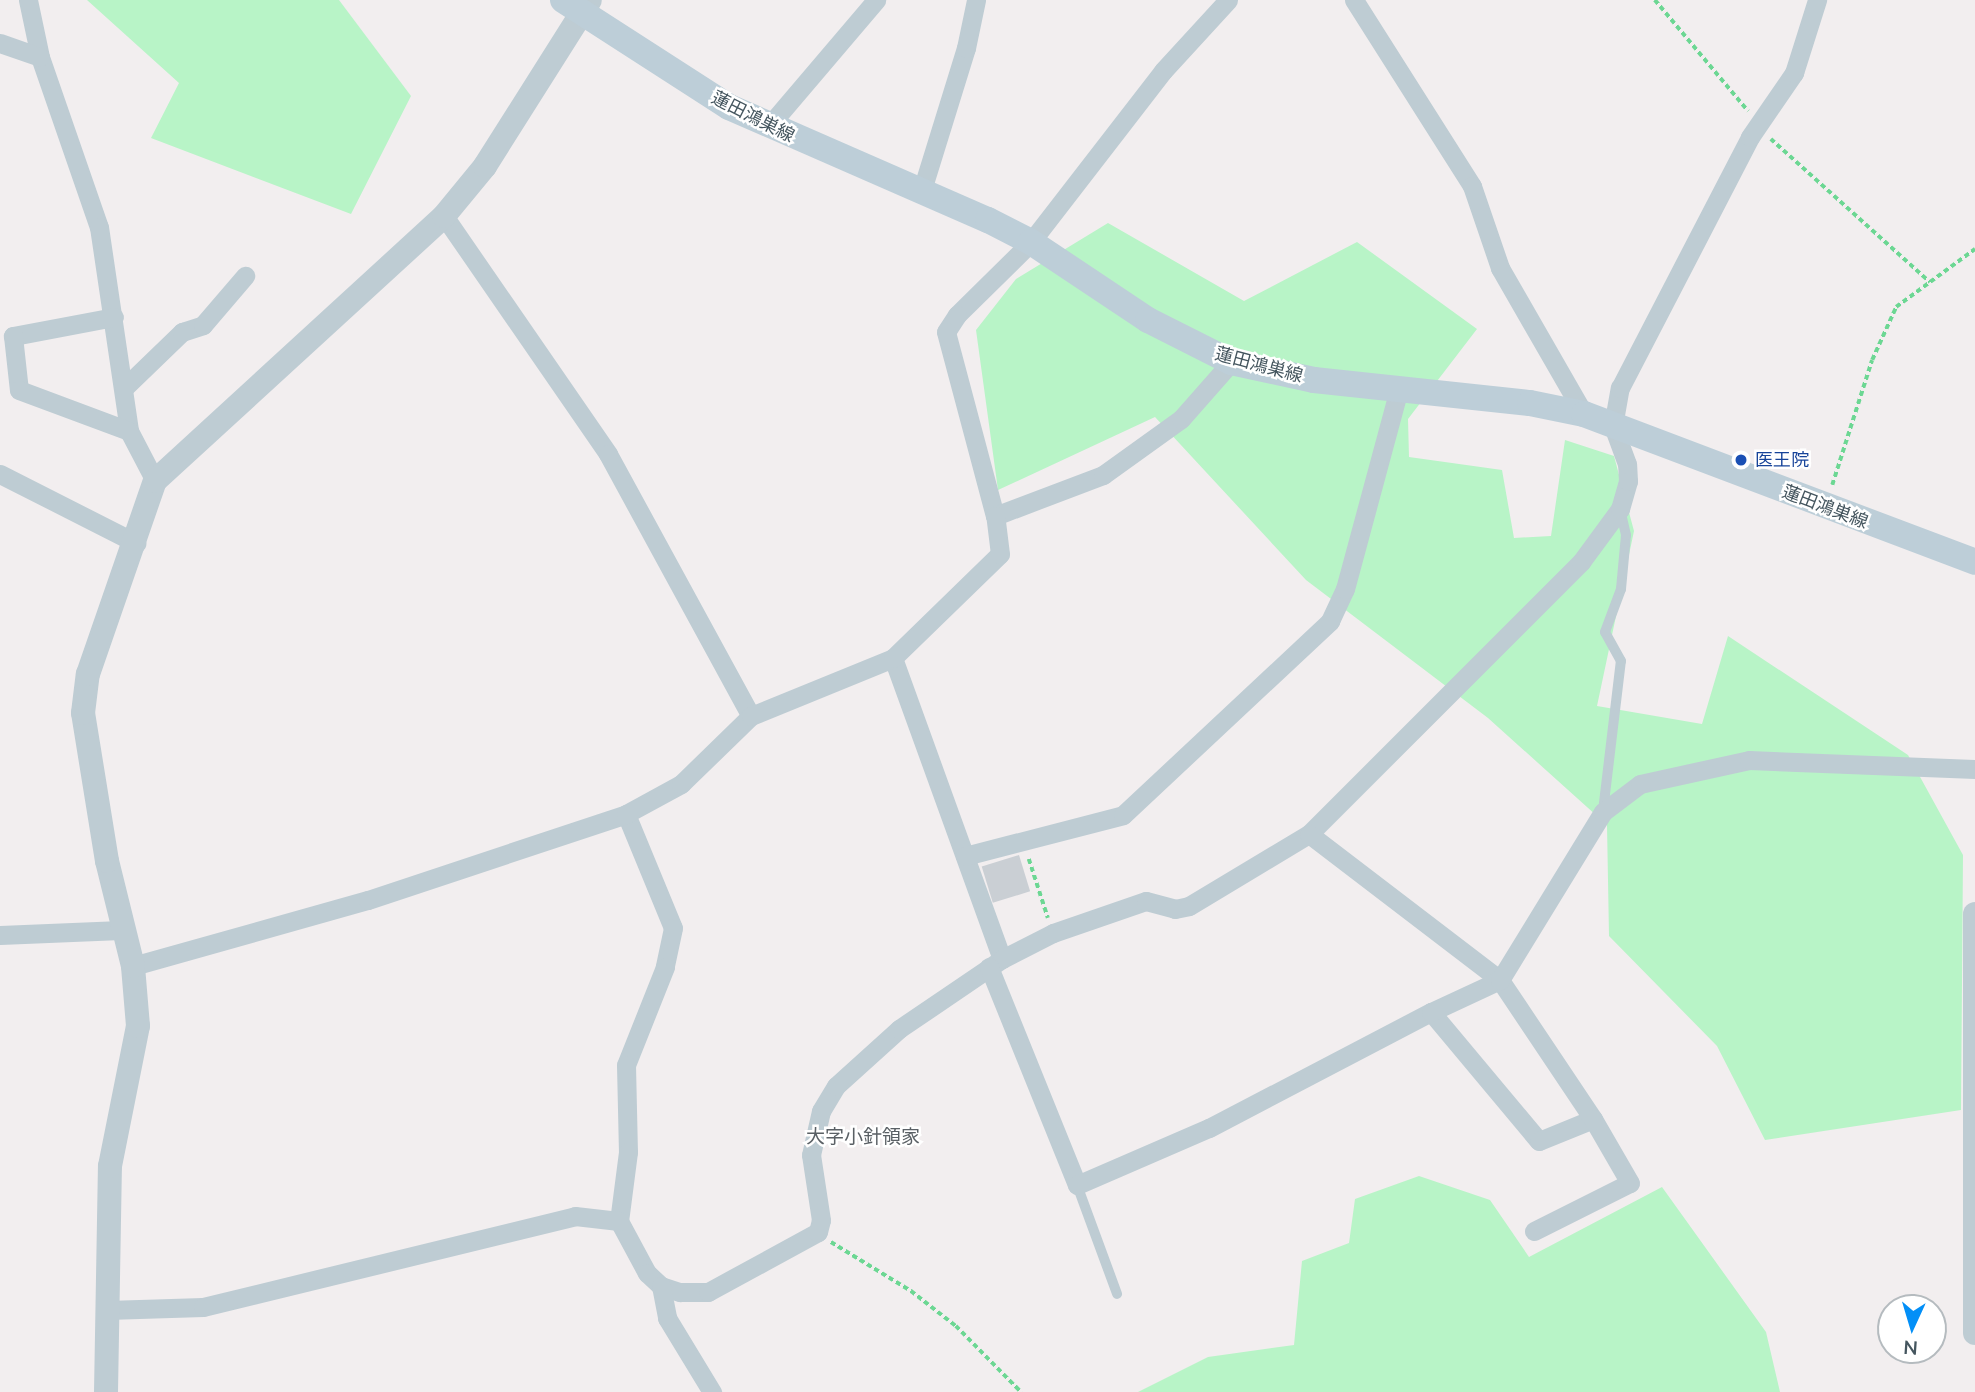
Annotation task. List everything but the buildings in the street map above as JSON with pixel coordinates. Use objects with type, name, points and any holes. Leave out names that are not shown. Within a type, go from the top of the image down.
[{"type":"main road","name":"蓮田鴻巣線","points":[[579,5],[768,127],[922,190],[1031,242],[1148,320],[1231,362],[1314,380],[1530,403],[1584,415],[1975,562]]},
{"type":"street","points":[[28,0],[40,57],[99,226],[129,431],[155,481]]},
{"type":"street","points":[[768,127],[876,0]]},
{"type":"street","points":[[922,190],[966,48],[976,0]]},
{"type":"street","points":[[133,966],[368,901],[626,814],[681,784],[751,716],[893,658],[1000,554],[995,516],[951,368],[946,332],[957,315],[1031,242],[1163,71],[1228,0]]},
{"type":"street","points":[[1354,0],[1472,186],[1500,268],[1584,415]]},
{"type":"street","points":[[626,814],[673,928],[665,967],[626,1065],[628,1152],[619,1221],[647,1273],[661,1286],[680,1292],[708,1292],[818,1232],[821,1220],[811,1155],[821,1111],[836,1086],[899,1029],[995,963],[1053,933],[1146,901],[1175,909],[1189,906],[1310,834],[1581,562],[1620,509],[1628,481],[1628,464],[1614,426],[1620,388],[1759,123],[1794,73],[1817,0]]},
{"type":"street","points":[[106,1392],[110,1166],[138,1026],[133,966],[121,930],[83,713],[88,674],[136,543],[155,481],[444,216],[485,166],[579,5]]},
{"type":"street","points":[[0,43],[40,57]]},
{"type":"street","points":[[444,216],[608,454],[751,716]]},
{"type":"street","points":[[124,388],[182,332],[203,325],[245,276]]},
{"type":"street","points":[[114,317],[13,335],[19,390],[129,431]]},
{"type":"street","points":[[995,516],[1103,475],[1181,419],[1231,362]]},
{"type":"street","points":[[965,856],[1123,815],[1141,802],[1330,621],[1345,589],[1399,389]]},
{"type":"street","points":[[0,474],[136,543]]},
{"type":"street","points":[[893,658],[965,856],[995,963],[1077,1185],[1209,1128],[1431,1012],[1500,980],[1603,812],[1640,784],[1749,760],[1975,769]]},
{"type":"street","points":[[1310,834],[1500,980],[1593,1119],[1630,1183],[1534,1231]]},
{"type":"street","points":[[1975,914],[1975,1334]]},
{"type":"street","points":[[0,935],[121,930]]},
{"type":"street","points":[[1431,1012],[1539,1141],[1593,1119]]},
{"type":"street","points":[[107,1310],[203,1307],[575,1216],[619,1221]]},
{"type":"street","points":[[661,1286],[667,1318],[712,1392]]},
{"type":"lane","points":[[1603,812],[1621,661],[1605,632],[1621,589],[1626,535],[1620,509]]},
{"type":"lane","points":[[1077,1185],[1117,1294]]},
{"type":"path","points":[[1655,0],[1783,154],[1930,282]]},
{"type":"path","points":[[1825,507],[1872,360],[1896,307],[1975,248]]},
{"type":"path","points":[[1023,841],[1053,933]]},
{"type":"path","points":[[818,1232],[956,1326],[1021,1392]]},
{"type":"green space","points":[[87,0],[339,0],[411,96],[351,214],[151,138],[179,83]]},
{"type":"green space","points":[[1108,223],[1244,301],[1357,242],[1477,329],[1408,419],[1409,457],[1502,470],[1514,538],[1551,536],[1565,440],[1614,456],[1634,531],[1597,706],[1702,724],[1728,636],[1908,755],[1963,855],[1961,1110],[1765,1140],[1717,1046],[1609,936],[1607,825],[1488,718],[1306,580],[1155,417],[998,490],[976,330],[1016,279]]},
{"type":"green space","points":[[1419,1176],[1490,1200],[1529,1257],[1662,1187],[1766,1332],[1780,1392],[1138,1392],[1208,1357],[1294,1345],[1302,1261],[1349,1243],[1355,1199]]},
{"type":"place","name":"医王院","points":[[1741,460]]},
{"type":"district","name":"大字小針領家","points":[[863,1137]]}]
